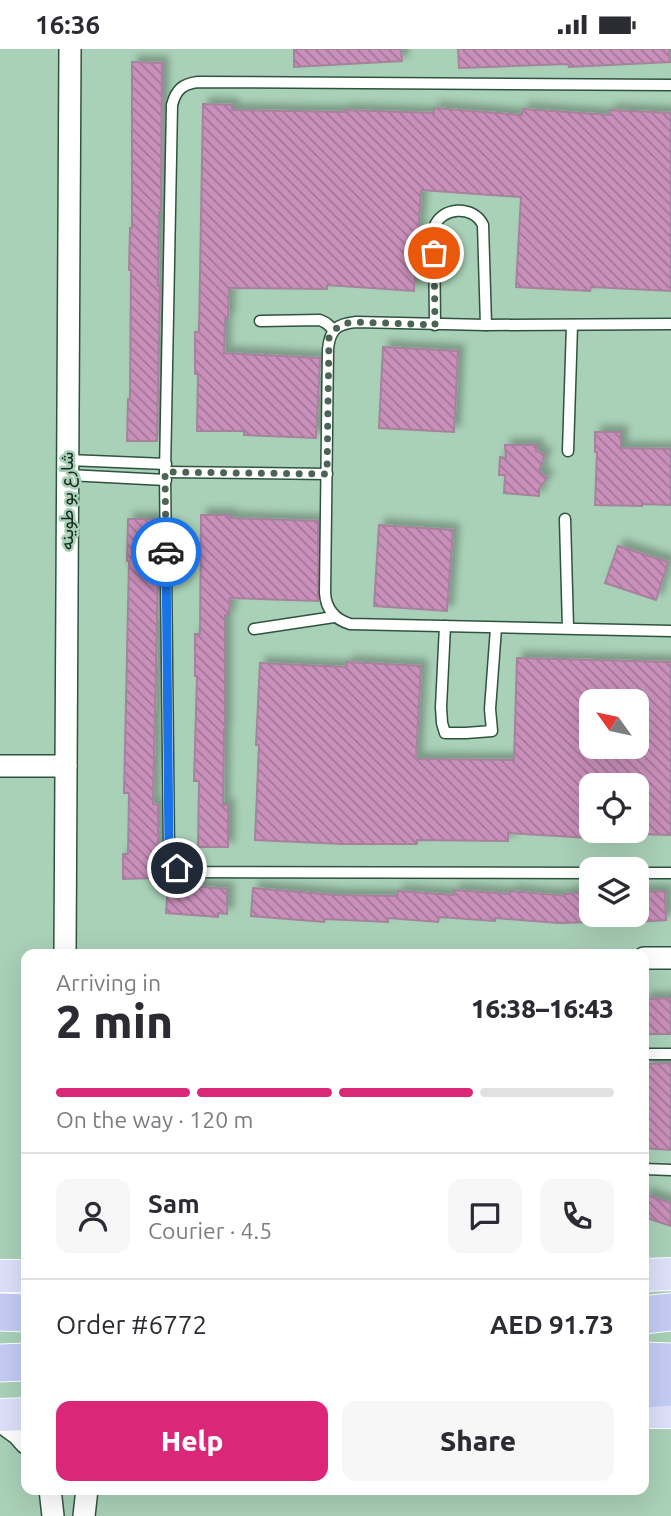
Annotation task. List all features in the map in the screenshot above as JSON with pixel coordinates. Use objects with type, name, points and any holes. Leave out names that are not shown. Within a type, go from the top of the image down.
[{"type":"highway","points":[[0,1313],[21,1313]]},
{"type":"highway","points":[[649,1316],[671,1314]]},
{"type":"highway","points":[[649,1361],[671,1361]]},
{"type":"highway","points":[[0,1363],[21,1363]]},
{"type":"highway","points":[[649,1389],[671,1387]]},
{"type":"main road","points":[[649,1275],[671,1274]]},
{"type":"main road","points":[[649,1412],[671,1412]]},
{"type":"main road","points":[[0,1415],[21,1414]]},
{"type":"street","name":"شارع بو طوينه","points":[[65,949],[70,49]]},
{"type":"street","points":[[0,767],[66,766]]},
{"type":"street","points":[[649,958],[671,958]]},
{"type":"street","points":[[0,1421],[21,1437]]},
{"type":"street","points":[[50,1495],[52,1516]]},
{"type":"street","points":[[84,1516],[86,1495]]},
{"type":"lane","points":[[579,873],[189,872],[177,868],[171,862],[165,472],[172,105],[181,87],[198,82],[671,85]]},
{"type":"lane","points":[[435,325],[434,229],[436,222],[445,214],[466,211],[476,215],[483,225],[486,325]]},
{"type":"lane","points":[[260,321],[320,320],[334,330]]},
{"type":"lane","points":[[671,324],[435,325],[356,322],[344,323],[334,330],[329,337],[328,349],[325,593],[326,602],[334,617],[350,624],[671,631]]},
{"type":"lane","points":[[568,451],[572,325]]},
{"type":"lane","points":[[68,467],[165,472],[327,474]]},
{"type":"lane","points":[[565,519],[568,628]]},
{"type":"lane","points":[[254,629],[334,617]]},
{"type":"lane","points":[[445,626],[441,707],[445,733],[492,731],[490,709],[496,628]]},
{"type":"lane","points":[[649,873],[671,873]]},
{"type":"lane","points":[[649,1054],[671,1054]]},
{"type":"lane","points":[[649,1169],[671,1170]]},
{"type":"building","points":[[294,49],[401,49],[402,61],[294,67]]},
{"type":"building","points":[[458,49],[669,49],[670,62],[569,67],[568,64],[459,68]]},
{"type":"building","points":[[132,62],[162,63],[157,441],[127,441],[130,399]]},
{"type":"building","points":[[203,104],[232,105],[232,110],[434,113],[434,108],[522,115],[523,109],[610,115],[610,110],[671,113],[671,291],[516,287],[521,197],[421,190],[414,291],[327,285],[327,289],[229,288],[224,353],[320,358],[316,438],[244,435],[244,431],[197,431],[198,374],[195,374],[195,332],[199,332]]},
{"type":"building","points":[[383,347],[458,351],[454,432],[379,428]]},
{"type":"building","points":[[595,432],[621,432],[621,448],[671,449],[671,505],[595,505]]},
{"type":"building","points":[[505,445],[537,445],[536,451],[545,454],[539,471],[547,478],[539,489],[539,496],[504,493],[505,475],[499,475],[500,457],[506,458]]},
{"type":"building","points":[[201,515],[318,521],[318,601],[230,598],[229,615],[225,615],[223,805],[228,805],[228,847],[198,847],[199,781],[194,781],[197,676],[195,634],[200,634]]},
{"type":"building","points":[[128,519],[157,519],[153,804],[158,805],[158,847],[155,878],[123,879],[123,854],[128,854],[129,793],[124,793]]},
{"type":"building","points":[[379,525],[453,530],[447,611],[374,606]]},
{"type":"building","points":[[618,546],[668,562],[656,600],[605,583]]},
{"type":"building","points":[[517,658],[671,662],[671,835],[649,834],[649,773],[579,773],[579,837],[508,833],[508,841],[417,840],[417,844],[255,840],[260,663],[347,667],[347,662],[421,666],[416,759],[514,760]]},
{"type":"building","points":[[168,884],[227,889],[227,914],[218,913],[218,917],[166,913]]},
{"type":"building","points":[[253,888],[335,895],[397,896],[398,891],[454,895],[454,890],[565,896],[579,893],[579,922],[439,917],[438,922],[388,918],[388,922],[325,919],[324,922],[251,916]]},
{"type":"building","points":[[665,891],[666,920],[649,921],[649,892]]},
{"type":"building","points":[[671,998],[671,1034],[649,1034],[649,999]]},
{"type":"building","points":[[671,1063],[671,1150],[649,1148],[649,1064]]},
{"type":"building","points":[[649,1196],[671,1203],[671,1226],[649,1219]]},
{"type":"way so far","points":[[166,552],[165,472],[327,474],[329,337],[344,323],[435,325],[434,253]]},
{"type":"route","points":[[166,552],[169,852],[171,862],[177,868]]}]
